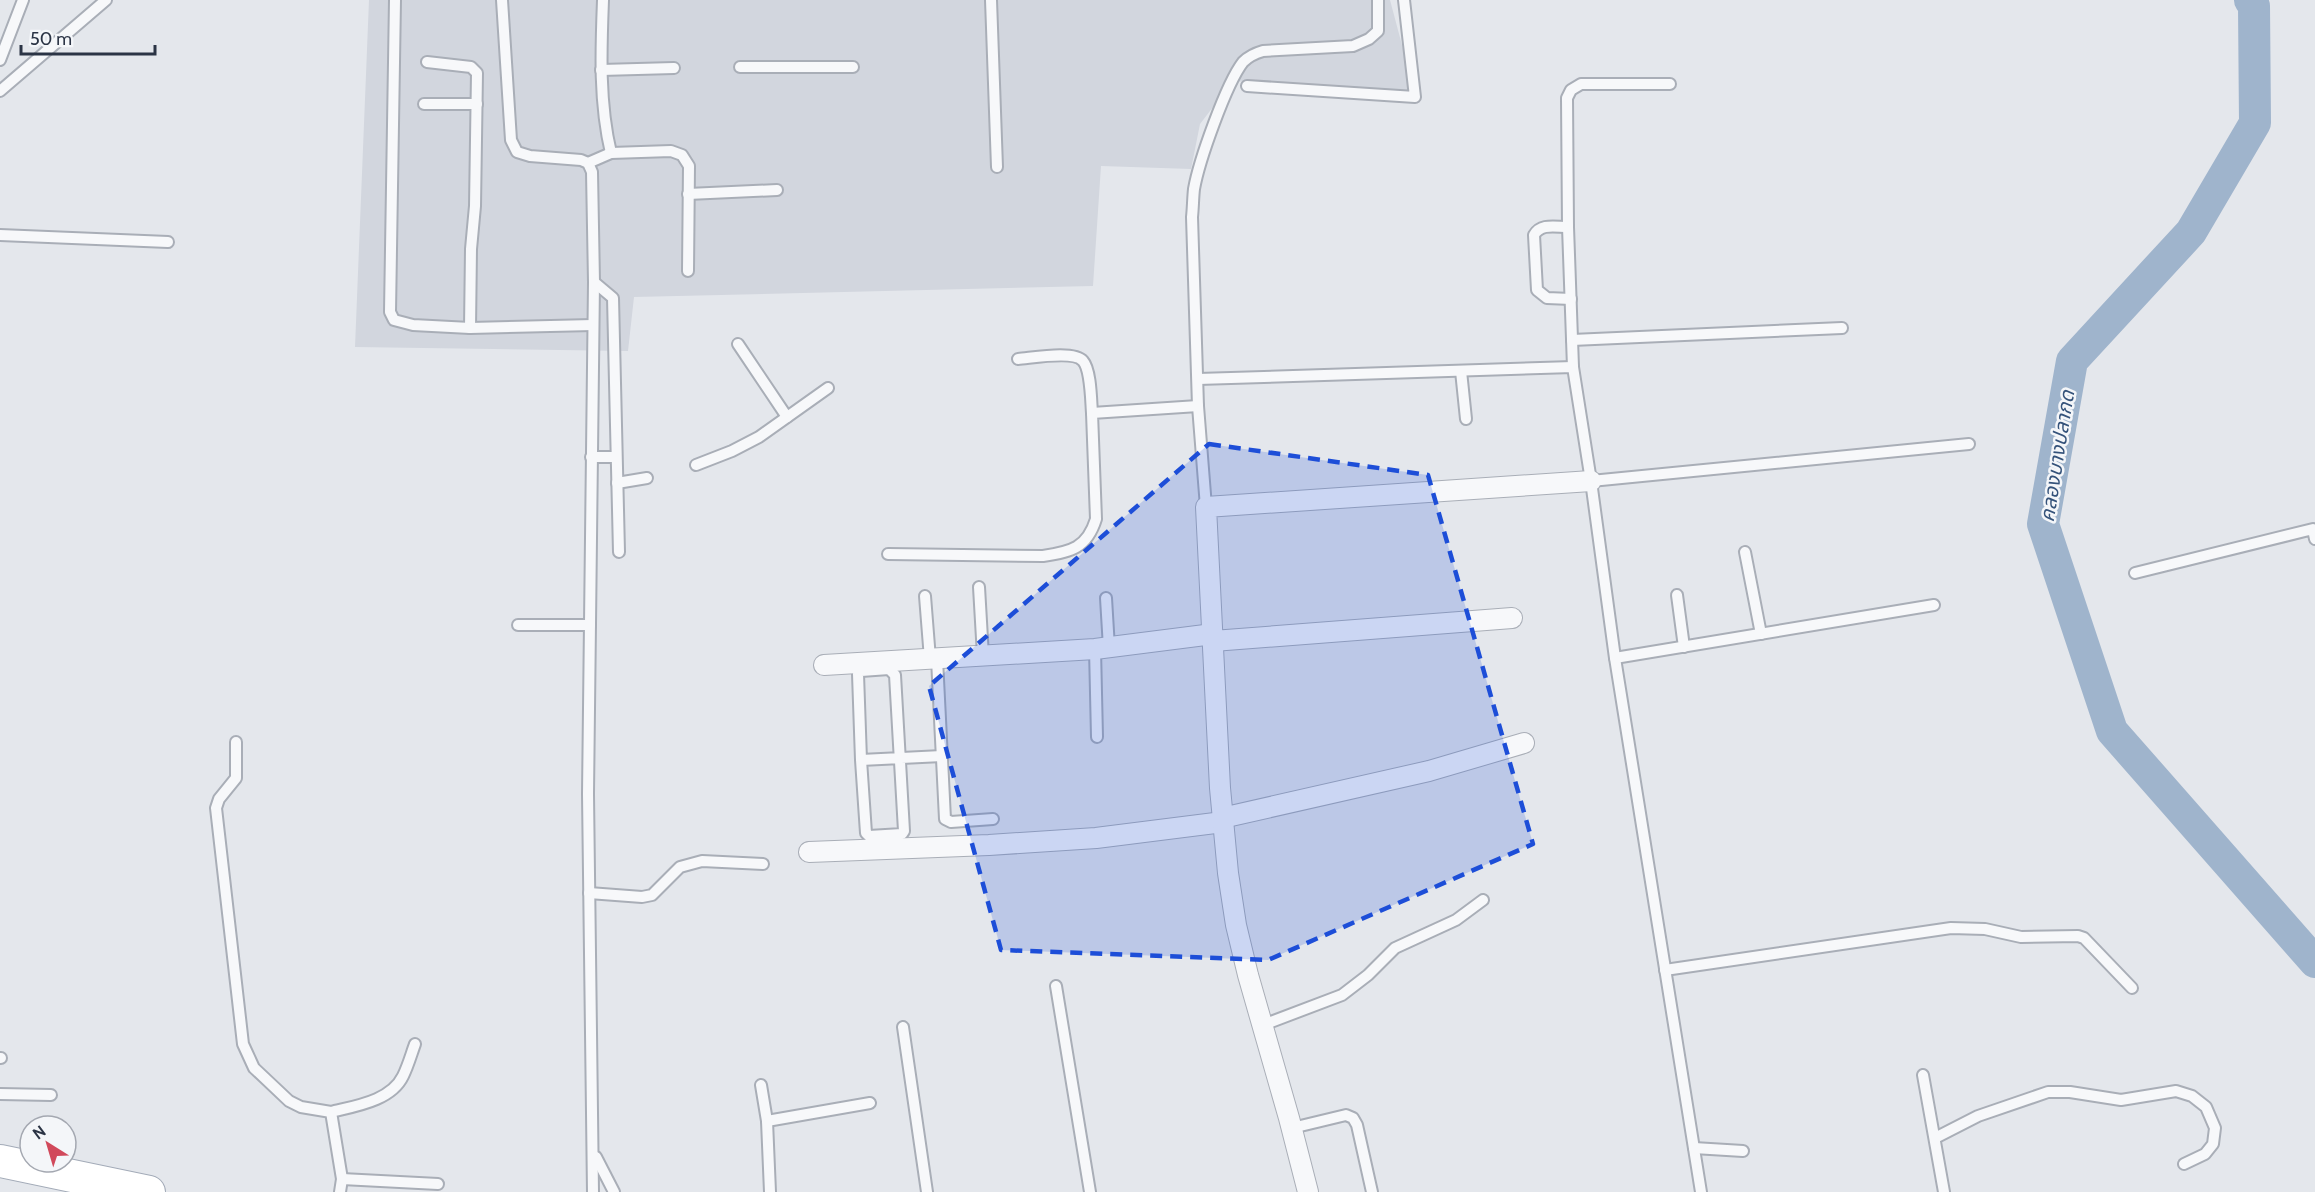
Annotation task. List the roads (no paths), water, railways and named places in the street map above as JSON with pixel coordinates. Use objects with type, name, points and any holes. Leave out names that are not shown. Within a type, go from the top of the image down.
[{"type":"main road","points":[[0,1161],[149,1192]]},
{"type":"street","points":[[1308,1192],[1236,925],[1228,873],[1222,820],[1206,507],[1591,481]]},
{"type":"street","points":[[824,665],[983,657],[1213,638],[1512,618]]},
{"type":"street","points":[[809,852],[1084,839],[1222,820],[1429,771],[1524,743]]},
{"type":"lane","points":[[0,60],[23,0]]},
{"type":"lane","points":[[0,91],[106,0]]},
{"type":"lane","points":[[395,0],[390,312],[394,320],[401,323],[470,328],[593,325]]},
{"type":"lane","points":[[502,0],[511,140],[517,152],[530,156],[581,160],[588,164],[592,172],[594,282],[588,794],[593,1192]]},
{"type":"lane","points":[[603,0],[601,70],[606,134],[611,153]]},
{"type":"lane","points":[[991,0],[997,167]]},
{"type":"lane","points":[[1206,507],[1198,406],[1192,217],[1195,187],[1227,88],[1244,61],[1263,51],[1353,46],[1369,39],[1378,31],[1378,0]]},
{"type":"lane","points":[[1247,86],[1415,97],[1404,0]]},
{"type":"lane","points":[[427,62],[471,67],[477,73],[476,206],[471,249],[470,328]]},
{"type":"lane","points":[[740,67],[853,67]]},
{"type":"lane","points":[[601,70],[674,68]]},
{"type":"lane","points":[[1670,84],[1581,84],[1571,90],[1567,98],[1568,227],[1573,367],[1615,658],[1701,1192]]},
{"type":"lane","points":[[424,104],[477,104]]},
{"type":"lane","points":[[588,164],[611,153],[671,151],[682,155],[688,166],[688,271]]},
{"type":"lane","points":[[688,194],[777,190]]},
{"type":"lane","points":[[1568,227],[1544,226],[1538,228],[1534,235],[1537,290],[1547,298],[1571,298]]},
{"type":"lane","points":[[0,236],[168,242]]},
{"type":"lane","points":[[594,282],[613,298],[619,552]]},
{"type":"lane","points":[[1572,340],[1842,328]]},
{"type":"lane","points":[[738,344],[788,417]]},
{"type":"lane","points":[[888,554],[1043,556],[1062,554],[1077,548],[1091,533],[1096,519],[1092,413],[1084,362],[1078,357],[1068,356],[1018,359]]},
{"type":"lane","points":[[1198,379],[1573,367]]},
{"type":"lane","points":[[1461,371],[1466,419]]},
{"type":"lane","points":[[696,465],[759,437],[828,388]]},
{"type":"lane","points":[[1092,413],[1198,406]]},
{"type":"lane","points":[[1591,481],[1969,444]]},
{"type":"lane","points":[[591,457],[616,457]]},
{"type":"lane","points":[[617,483],[647,478]]},
{"type":"lane","points":[[2135,573],[2314,532]]},
{"type":"lane","points":[[1745,552],[1761,634]]},
{"type":"lane","points":[[979,587],[983,657]]},
{"type":"lane","points":[[1677,595],[1684,647]]},
{"type":"lane","points":[[925,596],[934,659],[945,819],[951,822],[993,819]]},
{"type":"lane","points":[[1097,737],[1106,598]]},
{"type":"lane","points":[[1615,658],[1934,605]]},
{"type":"lane","points":[[518,625],[591,625]]},
{"type":"lane","points":[[889,669],[895,675],[904,831],[902,834],[869,836],[866,833],[861,760],[858,674],[861,671],[889,669]]},
{"type":"lane","points":[[236,742],[236,778],[219,798],[216,808],[243,1044],[254,1068],[289,1101],[301,1107],[331,1112],[368,1102],[390,1091],[402,1078],[415,1044]]},
{"type":"lane","points":[[861,760],[942,756]]},
{"type":"lane","points":[[589,893],[642,897],[652,895],[680,867],[702,861],[763,864]]},
{"type":"lane","points":[[1263,1025],[1342,995],[1368,975],[1395,948],[1456,920],[1483,900]]},
{"type":"lane","points":[[1665,970],[1951,928],[1985,929],[2021,937],[2078,936],[2085,938],[2132,987]]},
{"type":"lane","points":[[1056,986],[1090,1192]]},
{"type":"lane","points":[[903,1027],[927,1192]]},
{"type":"lane","points":[[1923,1075],[1944,1192]]},
{"type":"lane","points":[[761,1085],[767,1121],[770,1192]]},
{"type":"lane","points":[[1935,1138],[1978,1116],[2048,1092],[2070,1092],[2121,1100],[2176,1091],[2192,1096],[2206,1107],[2215,1128],[2213,1144],[2205,1154],[2184,1164]]},
{"type":"lane","points":[[0,1094],[51,1095]]},
{"type":"lane","points":[[767,1121],[870,1103]]},
{"type":"lane","points":[[331,1112],[342,1179],[340,1192]]},
{"type":"lane","points":[[1292,1128],[1346,1115],[1353,1118],[1357,1125],[1372,1192]]},
{"type":"lane","points":[[1694,1148],[1743,1151]]},
{"type":"lane","points":[[594,1154],[614,1192]]},
{"type":"lane","points":[[342,1179],[438,1184]]},
{"type":"waterway","name":"คลองบางปลากด","points":[[2250,0],[2254,6],[2255,123],[2191,232],[2072,361],[2043,524],[2112,731],[2315,962]]}]
